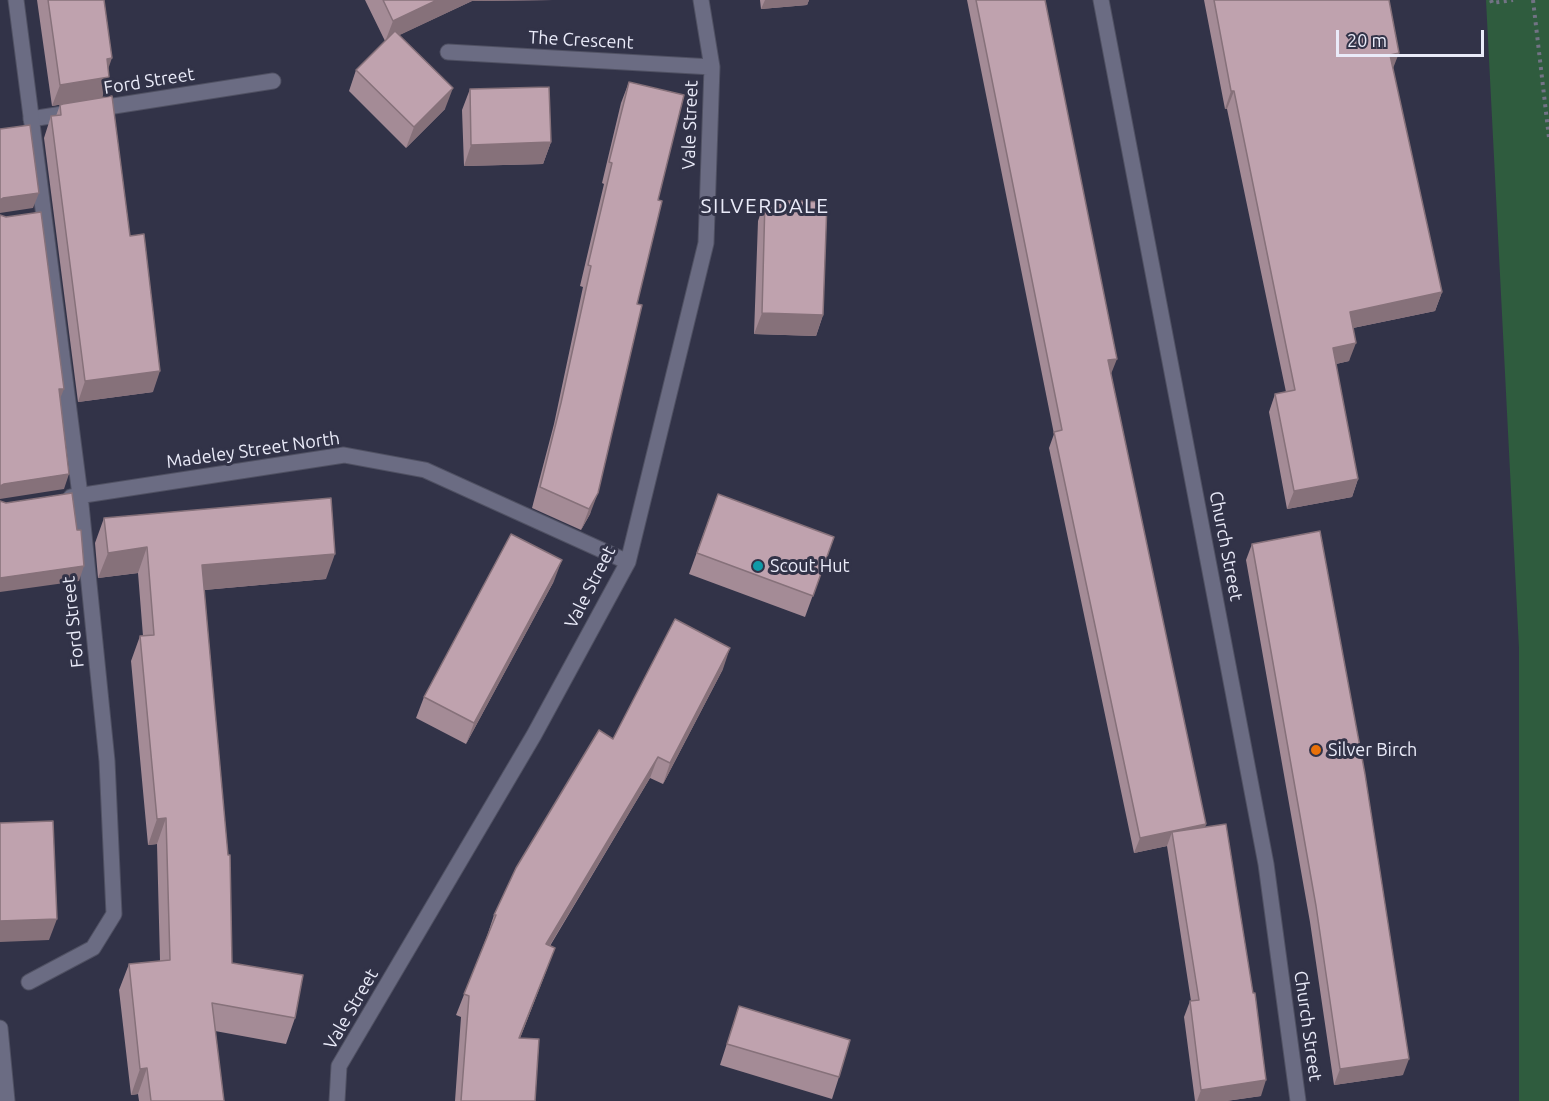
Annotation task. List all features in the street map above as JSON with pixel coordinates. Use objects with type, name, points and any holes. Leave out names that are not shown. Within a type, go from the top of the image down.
[{"type":"street","name":"Ford Street","points":[[16,0],[32,119],[39,217],[80,495],[107,761],[114,914],[93,948],[29,982]]},
{"type":"street","name":"Vale Street","points":[[337,1101],[339,1066],[534,735],[628,562],[706,243],[712,67],[701,0]]},
{"type":"street","name":"Church Street","points":[[1101,0],[1266,864],[1298,1101]]},
{"type":"street","name":"The Crescent","points":[[448,52],[712,67]]},
{"type":"street","name":"Ford Street","points":[[32,119],[273,81]]},
{"type":"street","name":"Madeley Street North","points":[[57,499],[344,455],[424,470],[628,562]]},
{"type":"street","points":[[0,1028],[8,1101]]},
{"type":"path","points":[[1491,0],[1492,3],[1513,0]]},
{"type":"path","points":[[1533,0],[1549,138]]},
{"type":"green space","points":[[1486,0],[1549,0],[1549,1101],[1519,1101],[1519,648]]},
{"type":"building","points":[[48,0],[104,0],[112,58],[107,59],[109,77],[60,85]]},
{"type":"building","points":[[383,0],[437,0],[393,21]]},
{"type":"building","points":[[976,0],[1045,0],[1117,359],[1108,360],[1206,824],[1140,838],[1054,432],[1062,430]]},
{"type":"building","points":[[1214,0],[1389,0],[1399,53],[1390,55],[1442,292],[1350,312],[1356,343],[1333,348],[1358,479],[1294,491],[1275,394],[1295,390],[1234,91],[1231,91]]},
{"type":"building","points":[[395,31],[453,88],[414,127],[356,70]]},
{"type":"building","points":[[629,82],[684,95],[658,200],[662,201],[637,304],[642,305],[598,493],[589,509],[540,487],[561,403],[591,266],[588,265],[612,163],[609,162]]},
{"type":"building","points":[[549,87],[551,142],[471,145],[470,89]]},
{"type":"building","points":[[112,96],[130,236],[144,234],[160,371],[85,381],[51,116],[61,115],[60,105],[63,104]]},
{"type":"building","points":[[30,125],[39,193],[0,200],[0,129]]},
{"type":"building","points":[[765,200],[827,202],[823,315],[762,313]]},
{"type":"building","points":[[41,212],[64,389],[59,389],[69,474],[0,486],[0,215],[6,217]]},
{"type":"building","points":[[72,493],[77,530],[81,530],[84,566],[0,578],[0,501],[6,503]]},
{"type":"building","name":"Scout Hut","points":[[718,494],[834,537],[813,596],[697,553]]},
{"type":"building","points":[[331,498],[335,554],[202,565],[228,855],[230,855],[232,963],[303,975],[295,1018],[212,1003],[224,1101],[151,1101],[147,1068],[140,1069],[129,964],[170,960],[166,818],[157,819],[140,636],[154,635],[147,547],[108,553],[104,518]]},
{"type":"building","points":[[1320,531],[1365,774],[1409,1059],[1340,1069],[1316,906],[1252,544]]},
{"type":"building","points":[[511,534],[562,560],[474,723],[424,697]]},
{"type":"building","points":[[675,619],[730,648],[670,763],[658,757],[546,944],[555,948],[519,1038],[539,1039],[535,1101],[461,1101],[469,996],[464,994],[496,915],[494,915],[516,868],[599,730],[613,739]]},
{"type":"building","points":[[53,821],[57,919],[0,921],[0,823]]},
{"type":"building","points":[[1226,824],[1253,993],[1255,993],[1266,1080],[1201,1090],[1190,1001],[1199,1000],[1172,832]]},
{"type":"building","points":[[739,1006],[850,1040],[839,1077],[727,1044]]},
{"type":"place","name":"Scout Hut","points":[[758,566]]},
{"type":"place","name":"Silver Birch","points":[[1316,750]]},
{"type":"district","name":"SILVERDALE","points":[[765,206]]}]
